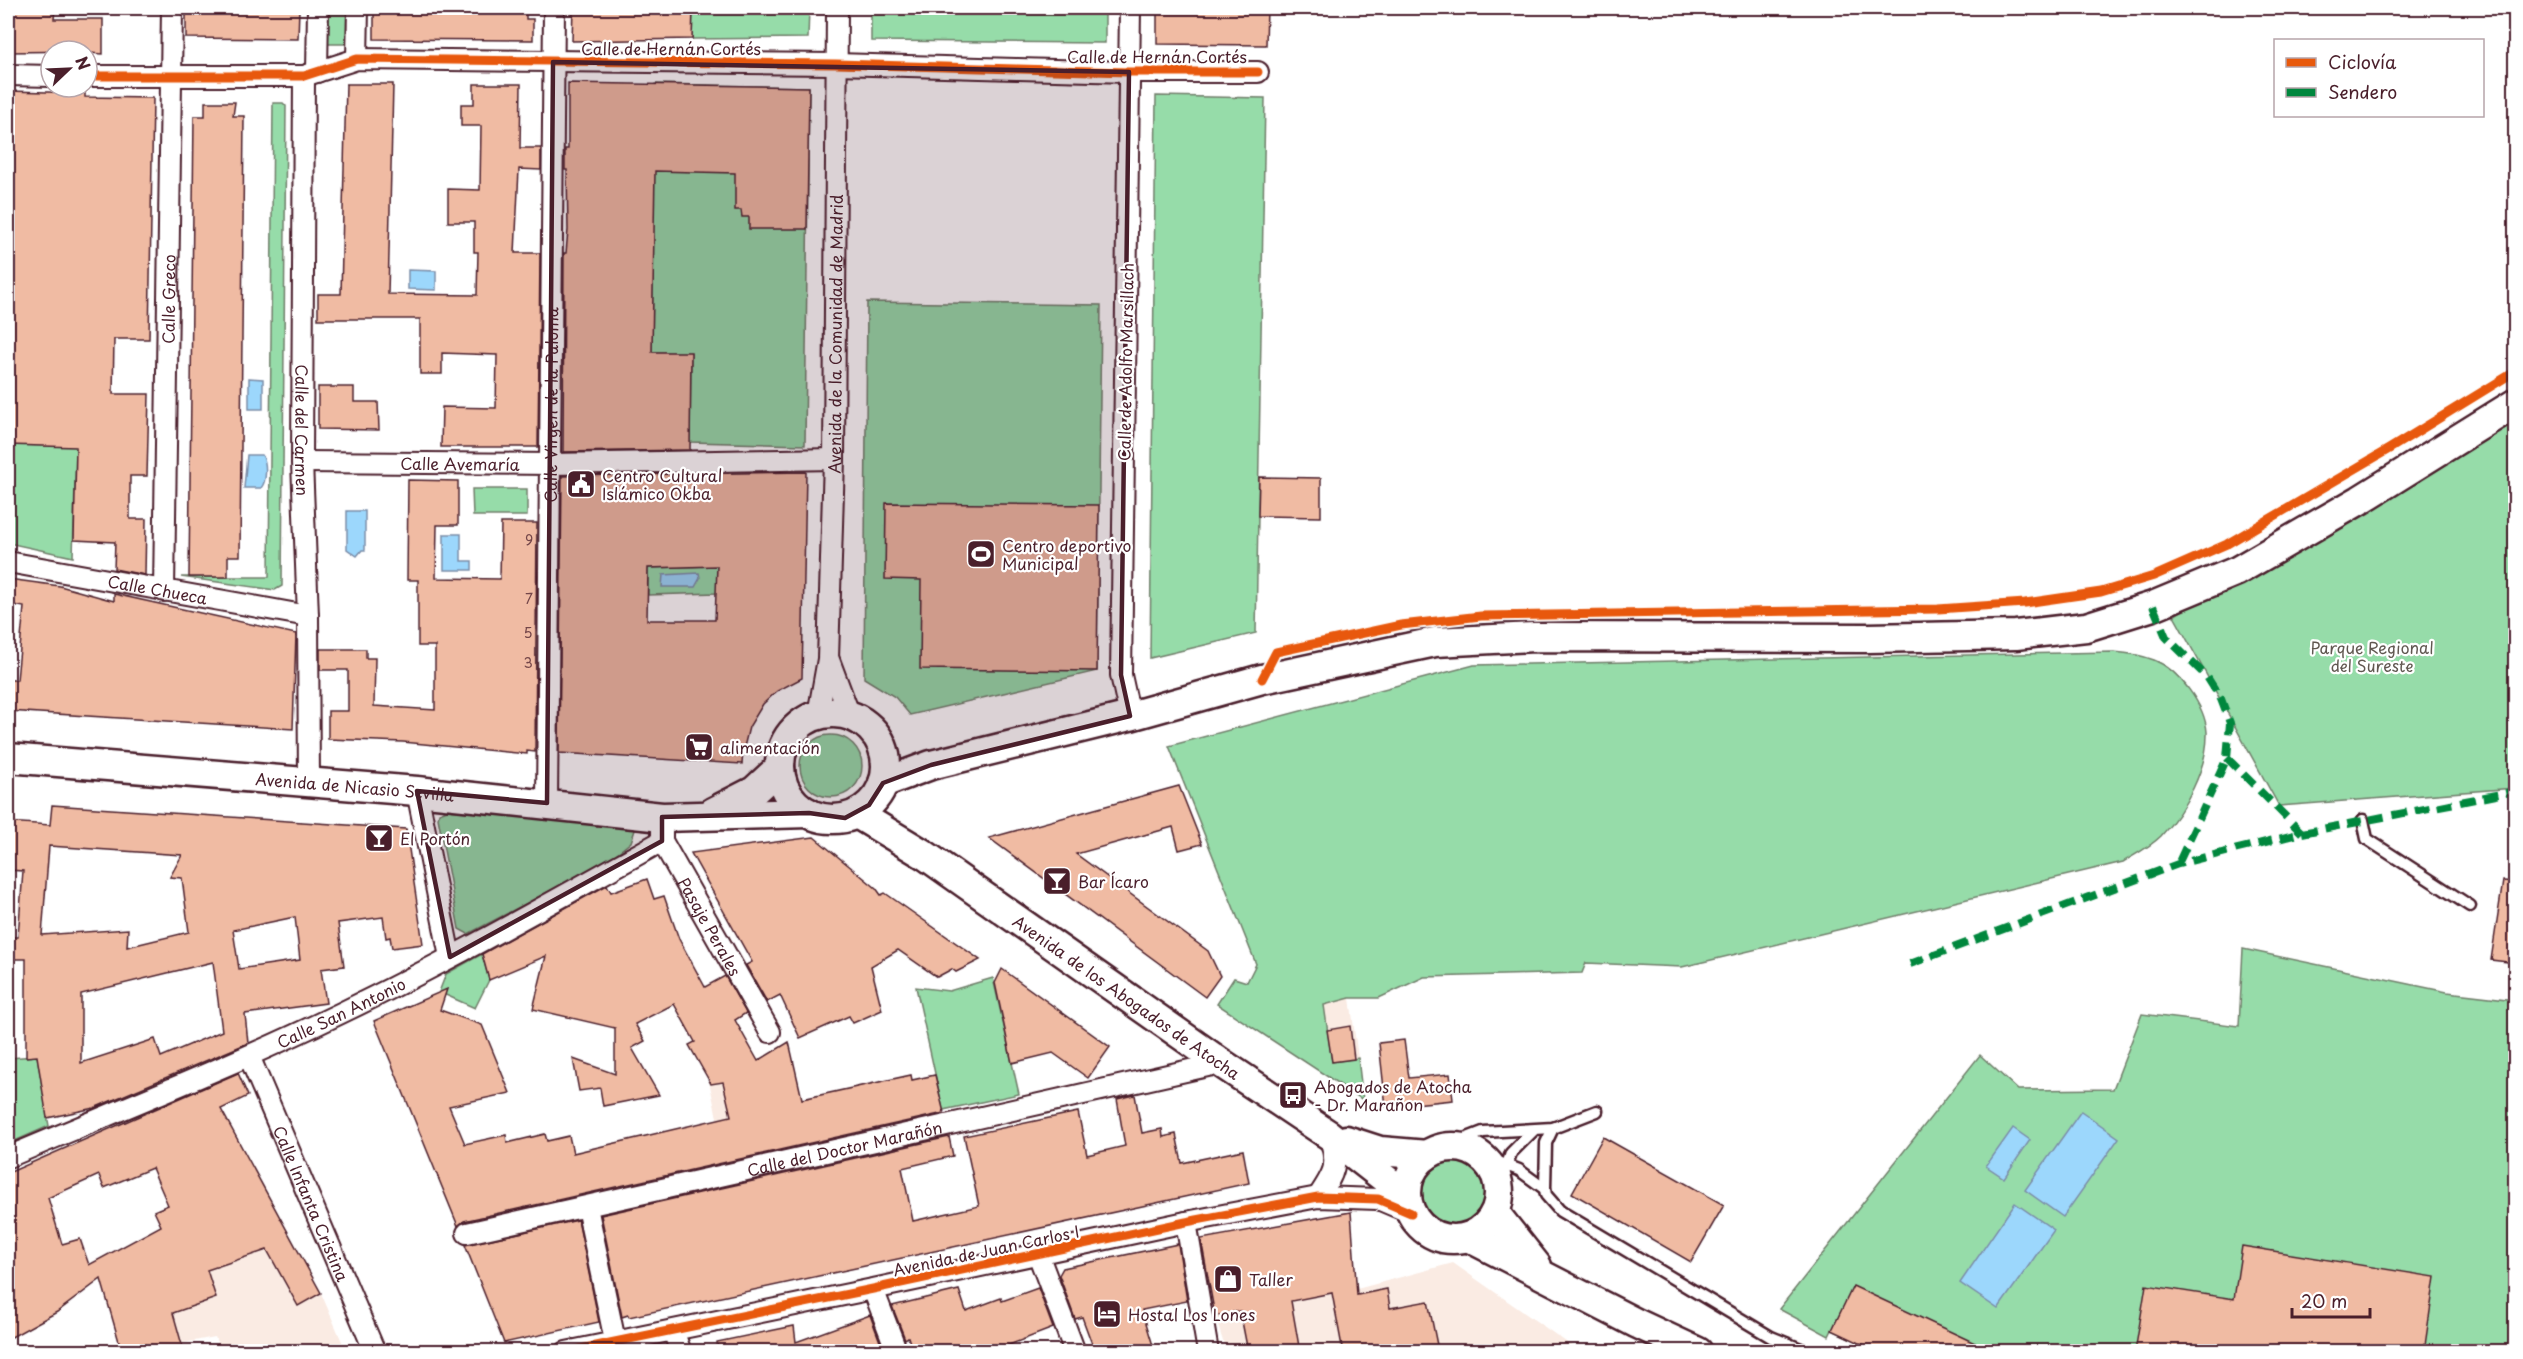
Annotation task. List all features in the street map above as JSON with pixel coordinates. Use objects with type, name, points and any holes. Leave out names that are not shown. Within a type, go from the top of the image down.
[{"type":"main road","points":[[881,788],[932,765],[1130,716],[1262,679],[1435,642],[1534,637],[1869,638],[2016,635],[2086,627],[2153,606],[2237,571],[2360,500],[2516,403]]},
{"type":"main road","points":[[834,713],[850,716],[865,724],[876,735],[883,750],[886,766],[881,788],[869,805],[857,814],[833,819],[809,813],[797,805],[788,794],[782,781],[780,766],[782,750],[790,734],[803,722],[818,715],[834,713]]},
{"type":"main road","points":[[883,750],[932,765]]},
{"type":"main road","name":"Avenida de Nicasio Sevilla","points":[[8,758],[547,803],[662,829],[703,817],[754,791],[780,766]]},
{"type":"main road","name":"Avenida de los Abogados de Atocha","points":[[881,788],[925,855]]},
{"type":"main road","name":"Avenida de Nicasio Sevilla","points":[[703,817],[809,813]]},
{"type":"main road","name":"Avenida de los Abogados de Atocha","points":[[857,814],[925,855],[1221,1063],[1329,1135],[1409,1205]]},
{"type":"main road","name":"Avenida de los Abogados de Atocha","points":[[1329,1135],[1380,1151],[1433,1152]]},
{"type":"main road","points":[[1495,1180],[1488,1224],[1468,1237],[1446,1239],[1425,1231],[1409,1205],[1411,1173],[1418,1162],[1433,1152],[1454,1147],[1467,1149],[1495,1180],[1544,1275]]},
{"type":"main road","points":[[1468,1237],[1698,1352]]},
{"type":"street","name":"Calle Greco","points":[[164,591],[172,8]]},
{"type":"street","name":"Calle del Carmen","points":[[309,784],[308,616],[302,462],[311,74],[318,8]]},
{"type":"street","points":[[357,59],[358,8]]},
{"type":"street","name":"Calle Virgen de la Paloma","points":[[547,803],[552,464],[554,8]]},
{"type":"street","name":"Avenida de la Comunidad de Madrid","points":[[828,659],[834,459],[837,8]]},
{"type":"street","name":"Calle de Adolfo Marsillach","points":[[1130,8],[1121,675],[1130,716]]},
{"type":"street","name":"Calle de Hernán Cortés","points":[[99,76],[311,74],[357,59],[836,64],[1129,72],[1258,72]]},
{"type":"street","points":[[8,75],[39,76]]},
{"type":"street","name":"Calle Avemaría","points":[[302,462],[552,464],[834,459]]},
{"type":"street","name":"Calle Chueca","points":[[8,562],[308,616]]},
{"type":"street","points":[[818,715],[828,659]]},
{"type":"street","points":[[828,659],[850,716]]},
{"type":"street","points":[[417,791],[450,957]]},
{"type":"street","name":"Calle San Antonio","points":[[8,1157],[249,1056],[341,1013],[470,948],[662,829]]},
{"type":"street","name":"Pasaje Perales","points":[[662,829],[770,1032]]},
{"type":"street","name":"Calle Infanta Cristina","points":[[249,1056],[375,1352]]},
{"type":"street","name":"Calle del Doctor Marañón","points":[[467,1233],[1221,1063]]},
{"type":"street","points":[[1318,1197],[1332,1178],[1336,1166],[1335,1153],[1329,1135]]},
{"type":"street","name":"Avenida de Juan Carlos I","points":[[566,1352],[1186,1222],[1318,1197],[1378,1199],[1409,1205]]},
{"type":"street","points":[[587,1207],[615,1341]]},
{"type":"street","points":[[1186,1222],[1208,1352]]},
{"type":"street","points":[[1038,1254],[1075,1352]]},
{"type":"street","points":[[873,1289],[897,1352]]},
{"type":"street","points":[[673,1330],[681,1352]]},
{"type":"lane","points":[[2363,820],[2367,838],[2470,906]]},
{"type":"lane","points":[[1433,1152],[1483,1132],[1552,1128],[1597,1111]]},
{"type":"lane","points":[[1552,1128],[1546,1143],[1545,1189],[1546,1195],[1560,1211],[1771,1337],[1808,1352]]},
{"type":"lane","points":[[1495,1180],[1515,1147],[1534,1130]]},
{"type":"lane","points":[[1495,1180],[1519,1170],[1545,1189]]},
{"type":"highlighted area","points":[[553,62],[1129,72],[1121,675],[1130,716],[931,765],[883,783],[869,805],[845,818],[809,813],[662,817],[662,841],[450,957],[417,791],[547,803]]},
{"type":"shaded area","points":[[1350,998],[1358,1058],[1332,1062],[1323,1005]]},
{"type":"shaded area","points":[[745,1071],[726,1159],[709,1081]]},
{"type":"shaded area","points":[[260,1182],[321,1293],[346,1351],[220,1351],[215,1337],[163,1347],[197,1221]]},
{"type":"shaded area","points":[[1453,1263],[1579,1351],[1226,1351],[1215,1316],[1357,1289]]},
{"type":"green space","points":[[328,8],[347,8],[346,44],[328,44]]},
{"type":"green space","points":[[693,8],[809,8],[808,38],[692,39]]},
{"type":"green space","points":[[871,8],[1105,8],[1105,43],[871,41]]},
{"type":"green space","points":[[655,84],[809,87],[805,445],[690,442],[691,353],[652,352]]},
{"type":"green space","points":[[1156,96],[1265,98],[1256,633],[1150,658]]},
{"type":"green space","points":[[273,103],[283,103],[286,106],[282,586],[275,590],[181,577],[269,577]]},
{"type":"green space","points":[[867,302],[1101,305],[1097,671],[910,715],[895,697],[864,678]]},
{"type":"green space","name":"Parque Regional del Sureste","points":[[2515,386],[2515,788],[2279,806],[2174,616]]},
{"type":"green space","points":[[8,445],[76,446],[73,557],[8,543]]},
{"type":"green space","points":[[472,489],[527,489],[527,516],[473,516]]},
{"type":"green space","points":[[717,566],[717,593],[648,595],[648,568]]},
{"type":"green space","points":[[2114,652],[2149,658],[2173,672],[2196,700],[2207,732],[2204,760],[2193,788],[2178,814],[2157,840],[2123,862],[1682,967],[1586,963],[1582,973],[1424,977],[1379,998],[1350,998],[1324,1005],[1332,1062],[1358,1058],[1363,1100],[1217,1004],[1234,978],[1247,982],[1256,964],[1169,746],[1474,665]]},
{"type":"green space","points":[[825,735],[837,735],[853,744],[860,754],[862,766],[860,778],[853,788],[837,797],[825,797],[814,792],[805,783],[800,772],[800,760],[805,749],[814,740]]},
{"type":"green space","points":[[447,810],[635,830],[631,842],[607,861],[468,934],[459,929],[438,818],[439,813]]},
{"type":"green space","points":[[2243,949],[2447,992],[2515,1000],[2515,1351],[1879,1351],[1832,1330],[1829,1336],[1779,1309],[1980,1055],[2018,1090],[2113,1089],[2142,1014],[2239,1026]]},
{"type":"green space","points":[[482,954],[489,980],[475,1008],[439,992],[446,974]]},
{"type":"green space","points":[[993,978],[1019,1094],[943,1110],[916,987],[949,991]]},
{"type":"green space","points":[[37,1056],[49,1126],[8,1144],[8,1058]]},
{"type":"green space","points":[[1446,1158],[1460,1158],[1472,1163],[1482,1173],[1487,1192],[1482,1211],[1472,1221],[1460,1226],[1446,1226],[1434,1221],[1424,1211],[1419,1199],[1419,1185],[1424,1173],[1434,1163]]},
{"type":"water","points":[[408,270],[436,271],[436,290],[408,289]]},
{"type":"water","points":[[249,378],[263,379],[263,409],[249,409]]},
{"type":"water","points":[[247,455],[262,455],[264,458],[265,476],[261,488],[244,488]]},
{"type":"water","points":[[347,511],[365,511],[365,550],[357,556],[347,549]]},
{"type":"water","points":[[444,534],[461,534],[461,561],[472,561],[472,570],[444,570]]},
{"type":"water","points":[[699,573],[700,578],[695,587],[662,587],[663,575]]},
{"type":"water","points":[[2081,1111],[2119,1138],[2063,1217],[2025,1190]]},
{"type":"water","points":[[2013,1128],[2030,1140],[2004,1178],[1986,1166]]},
{"type":"water","points":[[2015,1203],[2054,1230],[1998,1309],[1960,1283]]},
{"type":"building","points":[[8,8],[55,8],[54,19],[103,19],[103,54],[99,54],[99,39],[39,39],[39,52],[8,52]]},
{"type":"building","points":[[186,8],[299,8],[298,39],[186,38]]},
{"type":"building","points":[[374,8],[526,8],[526,19],[533,19],[533,40],[374,39]]},
{"type":"building","points":[[573,8],[693,8],[692,39],[572,41]]},
{"type":"building","points":[[1157,8],[1267,8],[1266,45],[1157,44]]},
{"type":"building","points":[[568,83],[809,87],[807,229],[749,229],[749,217],[742,217],[741,210],[735,210],[735,173],[655,171],[652,352],[691,352],[690,450],[563,452],[564,253],[566,253],[568,230],[565,149],[568,149]]},
{"type":"building","points":[[346,84],[393,84],[388,294],[477,295],[478,252],[474,252],[474,222],[448,222],[448,189],[480,190],[481,126],[461,126],[461,104],[474,104],[474,84],[521,84],[520,148],[541,148],[541,170],[519,169],[515,253],[540,253],[538,447],[441,447],[442,407],[496,408],[497,355],[442,353],[442,374],[420,374],[420,319],[318,319],[318,294],[341,294]]},
{"type":"building","points":[[8,91],[39,92],[39,99],[153,98],[149,339],[114,339],[113,394],[149,394],[147,476],[130,476],[130,519],[146,519],[145,575],[114,569],[115,542],[74,540],[76,447],[8,445]]},
{"type":"building","points":[[205,102],[235,102],[233,116],[244,116],[240,556],[228,556],[228,577],[189,577],[194,116],[205,116]]},
{"type":"building","points":[[318,387],[354,387],[354,402],[378,402],[379,430],[318,429]]},
{"type":"building","points":[[806,472],[802,678],[777,691],[763,704],[749,727],[742,764],[559,753],[562,476]],"holes":[[[717,566],[715,620],[647,620],[648,568]]]},
{"type":"building","points":[[1259,477],[1321,478],[1321,517],[1258,516]]},
{"type":"building","points":[[408,480],[458,481],[458,525],[437,525],[436,578],[500,579],[501,523],[537,523],[535,752],[527,751],[527,754],[403,742],[328,739],[328,711],[348,711],[348,670],[320,670],[320,649],[366,649],[366,658],[375,658],[374,706],[435,710],[435,646],[418,646],[418,580],[407,580]]},
{"type":"building","name":"Centro deportivo Municipal","points":[[886,503],[1099,505],[1097,671],[920,669],[921,580],[885,579]]},
{"type":"building","points":[[8,579],[60,586],[114,601],[114,594],[296,634],[293,729],[8,711],[8,680],[17,680],[24,607],[8,604]]},
{"type":"building","points":[[1179,786],[1202,844],[1179,850],[1173,827],[1076,854],[1208,951],[1220,976],[1205,997],[989,838]]},
{"type":"building","points":[[52,805],[406,829],[423,944],[392,948],[390,937],[386,938],[383,917],[338,923],[344,966],[321,969],[326,1003],[245,1014],[248,1043],[94,1108],[47,1118],[37,1056],[26,1057],[26,959],[8,959],[8,937],[18,937],[23,871],[8,870],[8,822],[50,825]],"holes":[[[49,846],[182,855],[170,877],[182,878],[189,932],[127,947],[128,929],[42,935]],[[295,917],[300,960],[239,969],[233,930]],[[213,962],[222,1031],[161,1057],[155,1039],[81,1063],[81,994]]]},
{"type":"building","points":[[814,837],[876,888],[881,895],[885,893],[980,960],[956,972],[952,969],[937,977],[898,950],[871,966],[882,1010],[853,1023],[849,1016],[800,1038],[780,995],[767,1002],[746,965],[752,962],[691,853]]},
{"type":"building","points":[[647,879],[654,899],[664,896],[679,939],[705,987],[725,976],[746,1013],[735,1020],[758,1061],[789,1042],[802,1099],[911,1075],[912,1080],[935,1075],[944,1113],[464,1221],[458,1226],[374,1021],[447,989],[440,1010],[482,1025],[510,1093],[449,1106],[465,1144],[506,1135],[507,1143],[545,1134],[547,1141],[569,1136],[573,1153],[731,1116],[723,1082],[711,1084],[689,1045],[695,1042],[674,1004],[635,1024],[645,1041],[632,1048],[659,1095],[603,1106],[600,1088],[579,1091],[573,1059],[615,1074],[615,1028],[533,1009],[546,956],[489,980],[482,954],[607,885],[611,892]]},
{"type":"building","points":[[2503,881],[2516,882],[2516,963],[2491,960]]},
{"type":"building","points":[[1002,969],[1110,1047],[1088,1078],[1053,1053],[1012,1063],[995,983]]},
{"type":"building","points":[[1350,1026],[1354,1059],[1332,1062],[1327,1030]]},
{"type":"building","points":[[1404,1040],[1409,1078],[1450,1074],[1453,1100],[1386,1107],[1379,1043]]},
{"type":"building","points":[[238,1073],[248,1096],[221,1109],[321,1293],[298,1306],[267,1250],[207,1270],[216,1298],[173,1313],[184,1352],[122,1352],[101,1279],[57,1312],[8,1339],[8,1173]],"holes":[[[152,1168],[168,1205],[154,1211],[161,1226],[89,1265],[80,1239],[62,1244],[48,1198],[99,1175],[104,1188]]]},
{"type":"building","points":[[1135,1095],[1142,1133],[1162,1129],[1163,1137],[1176,1134],[1182,1163],[1243,1150],[1249,1183],[622,1317],[601,1215],[949,1137],[953,1156],[902,1168],[913,1221],[979,1206],[964,1136],[1078,1112],[1087,1155],[1125,1146],[1117,1099]]},
{"type":"building","points":[[1603,1137],[1724,1205],[1691,1262],[1572,1193]]},
{"type":"building","points":[[1351,1212],[1357,1295],[1387,1289],[1390,1308],[1428,1301],[1437,1345],[1401,1352],[1343,1352],[1332,1293],[1291,1301],[1300,1352],[1248,1352],[1240,1311],[1215,1316],[1201,1239]]},
{"type":"building","points":[[578,1220],[599,1322],[504,1343],[465,1245]]},
{"type":"building","points":[[1178,1244],[1187,1301],[1142,1310],[1155,1352],[1095,1352],[1082,1317],[1075,1319],[1059,1275],[1063,1268]]},
{"type":"building","points":[[2242,1246],[2435,1277],[2424,1352],[2135,1352],[2146,1285],[2234,1299]]},
{"type":"building","points":[[1853,1286],[1994,1352],[1879,1352],[1832,1330]]},
{"type":"building","points":[[1038,1288],[1053,1328],[991,1352],[913,1352],[908,1337],[905,1339],[892,1306],[959,1290],[966,1311]]},
{"type":"building","points":[[870,1315],[882,1347],[871,1352],[718,1352],[717,1342],[794,1326],[796,1342]]},
{"type":"marked path","points":[[2153,606],[2166,637],[2207,677],[2221,699],[2230,723],[2227,758],[2178,864]]},
{"type":"marked path","points":[[2227,758],[2302,833]]},
{"type":"marked path","points":[[1910,964],[2178,864],[2302,833],[2516,791]]},
{"type":"cycle path","points":[[99,76],[304,76],[357,59],[836,64],[1129,72],[1258,72]]},
{"type":"cycle path","points":[[1262,679],[1276,652],[1401,625],[1481,616],[1938,609],[2025,603],[2101,592],[2154,576],[2227,544],[2516,371]]},
{"type":"cycle path","points":[[566,1352],[1186,1222],[1318,1197],[1378,1199],[1411,1213]]},
{"type":"place","name":"Centro Cultural Islámico Okba","points":[[581,484]]},
{"type":"place","name":"Centro deportivo Municipal","points":[[981,554]]},
{"type":"place","name":"alimentación","points":[[699,747]]},
{"type":"place","name":"El Portón","points":[[379,838]]},
{"type":"place","name":"Bar Ícaro","points":[[1057,881]]},
{"type":"place","name":"Abogados de Atocha - Dr. Marañon","points":[[1293,1095]]},
{"type":"place","name":"Taller","points":[[1228,1279]]},
{"type":"place","name":"Hostal Los Lones","points":[[1107,1314]]}]
